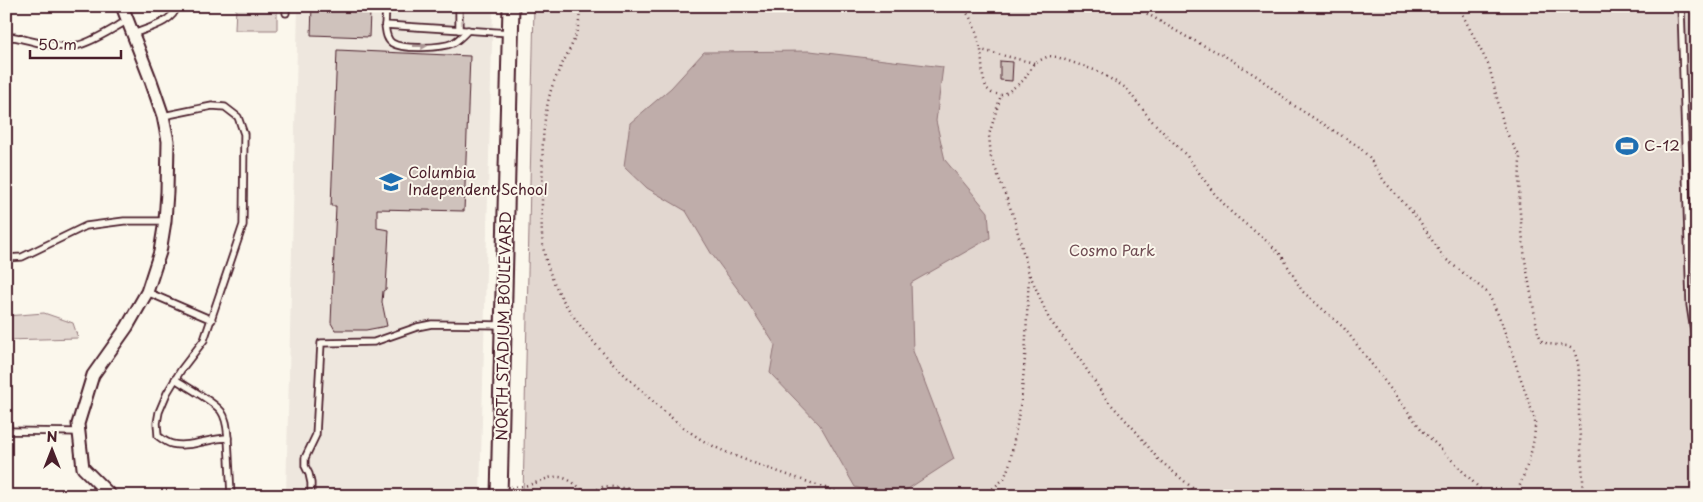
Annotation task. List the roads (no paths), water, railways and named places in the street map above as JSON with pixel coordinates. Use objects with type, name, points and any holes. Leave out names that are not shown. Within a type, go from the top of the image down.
[{"type":"main road","name":"NORTH STADIUM BOULEVARD","points":[[500,491],[510,6]]},
{"type":"street","points":[[111,496],[83,468],[78,424],[93,375],[127,327],[147,292],[160,252],[165,221],[168,142],[163,116],[122,6]]},
{"type":"lane","points":[[133,34],[166,20],[176,10],[177,6]]},
{"type":"lane","points":[[386,6],[386,34],[391,42],[402,46],[440,47],[455,42],[468,30]]},
{"type":"lane","points":[[458,30],[460,6]]},
{"type":"lane","points":[[1680,6],[1690,305],[1697,351]]},
{"type":"lane","points":[[6,38],[61,47],[78,45],[94,39],[128,20]]},
{"type":"lane","points":[[385,25],[510,33]]},
{"type":"lane","points":[[163,116],[212,106],[226,107],[238,117],[244,134],[243,225],[204,340],[167,392],[157,422],[158,436],[171,444],[192,444],[228,438]]},
{"type":"lane","points":[[6,258],[22,257],[86,226],[124,221],[165,221]]},
{"type":"lane","points":[[147,292],[212,320]]},
{"type":"lane","points":[[311,496],[311,483],[305,466],[305,458],[316,435],[321,343],[374,342],[417,327],[432,324],[504,326]]},
{"type":"lane","points":[[175,379],[221,411],[227,424],[231,496]]},
{"type":"lane","points":[[6,412],[8,432],[79,432]]},
{"type":"lane","points":[[94,496],[101,486]]},
{"type":"place","name":"C-12","points":[[1627,146]]},
{"type":"place","name":"Columbia Independent School","points":[[391,182]]},
{"type":"park label","name":"Cosmo Park","points":[[1112,251]]}]
